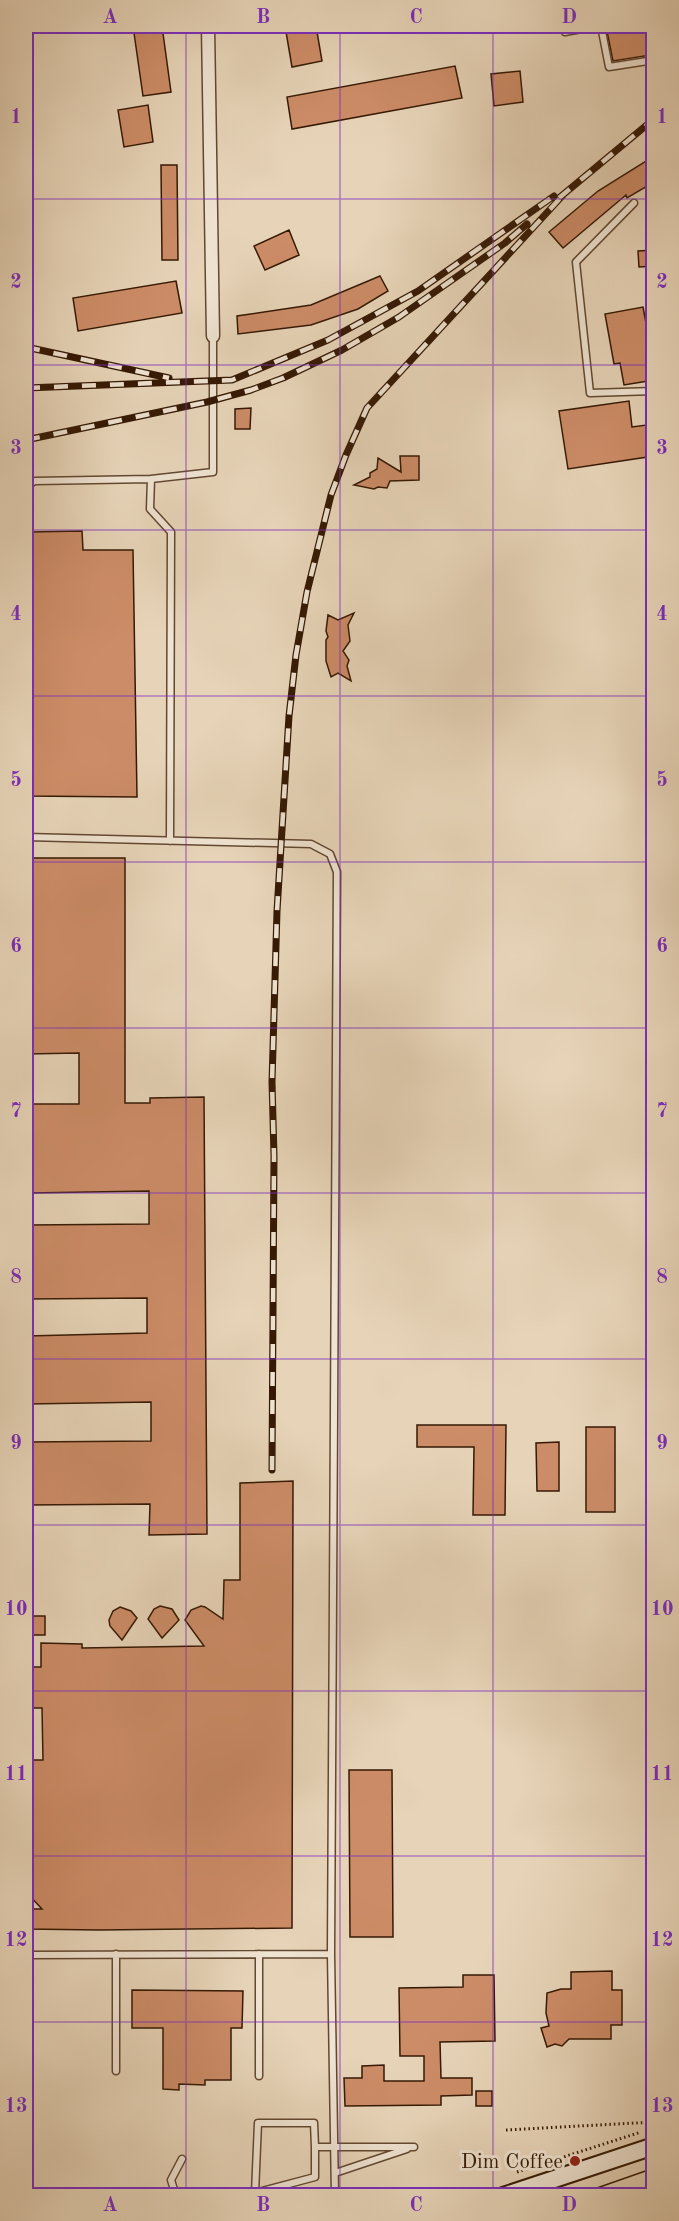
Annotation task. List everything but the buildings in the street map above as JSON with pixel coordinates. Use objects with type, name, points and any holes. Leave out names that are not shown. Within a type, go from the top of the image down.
[{"type":"street","points":[[208,26],[213,336]]},
{"type":"street","points":[[503,2196],[525,2192],[654,2146]]},
{"type":"lane","points":[[564,26],[565,32],[600,26],[609,67],[654,60]]},
{"type":"lane","points":[[634,203],[576,262],[590,393],[654,391]]},
{"type":"lane","points":[[26,486],[35,481],[151,479],[213,472],[213,336]]},
{"type":"lane","points":[[151,479],[150,509],[171,532],[170,841]]},
{"type":"lane","points":[[26,837],[311,844],[330,854],[337,872],[331,1954],[335,2196]]},
{"type":"lane","points":[[116,1954],[116,2071]]},
{"type":"lane","points":[[259,2076],[260,1954]]},
{"type":"lane","points":[[26,1955],[331,1954]]},
{"type":"lane","points":[[258,2122],[314,2123],[315,2147],[315,2177],[255,2193],[258,2122]]},
{"type":"lane","points":[[315,2147],[414,2147],[335,2173]]},
{"type":"lane","points":[[176,2196],[171,2180],[182,2159]]},
{"type":"path","points":[[506,2130],[654,2122]]},
{"type":"path","points":[[517,2172],[642,2131]]},
{"type":"tram line","points":[[574,2196],[654,2168]]},
{"type":"railway","points":[[559,198],[654,119]]},
{"type":"railway","points":[[272,1470],[274,1156],[272,1082],[277,911],[289,716],[296,655],[307,592],[331,495],[367,408],[565,193]]},
{"type":"railway","points":[[26,388],[232,380],[328,340],[418,291],[554,196]]},
{"type":"railway","points":[[26,440],[207,402],[251,390],[283,378],[342,350],[399,317],[505,243],[527,224]]},
{"type":"railway","points":[[26,347],[169,378]]},
{"type":"place","name":"Dim Coffee","points":[[575,2161]]}]
